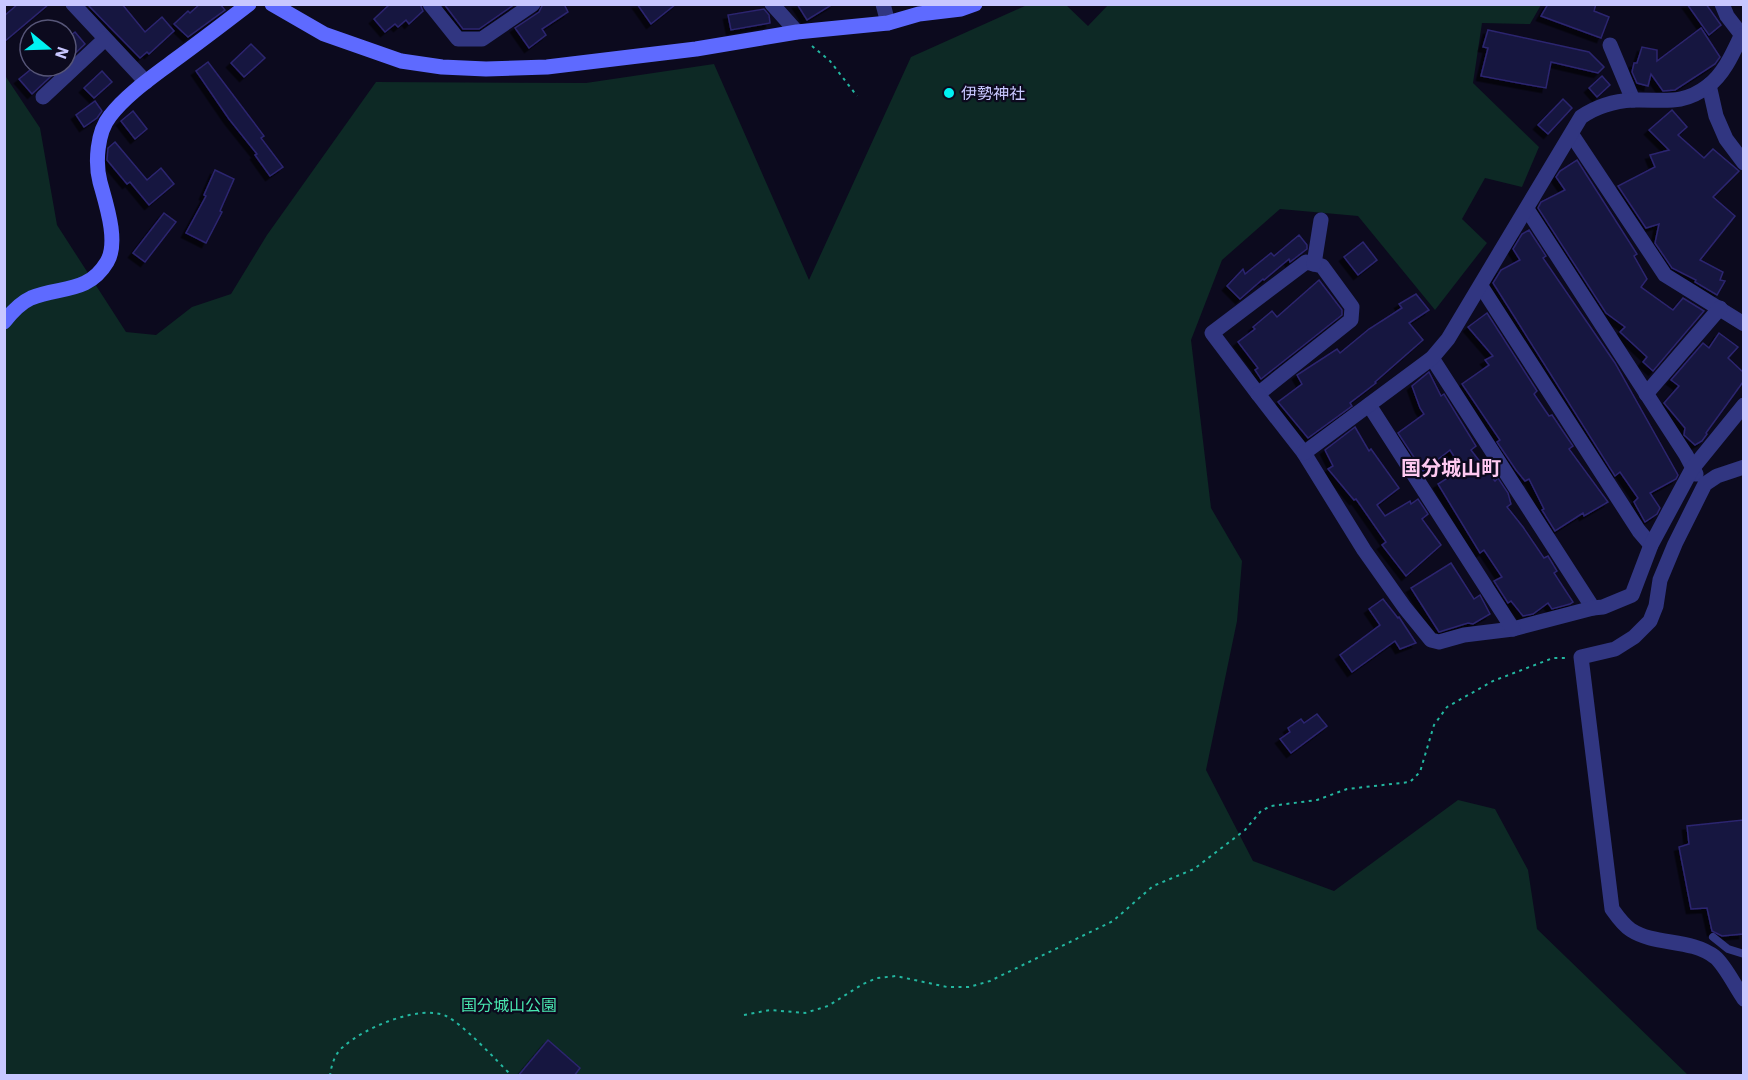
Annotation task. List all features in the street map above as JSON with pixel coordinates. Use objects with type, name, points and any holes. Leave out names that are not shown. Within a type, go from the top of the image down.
[{"type":"street","points":[[73,4],[146,82]]},
{"type":"street","points":[[4,322],[22,303],[33,297],[66,290],[90,281],[99,273],[111,254],[112,243],[108,212],[98,173],[99,145],[109,117],[146,82],[249,4]]},
{"type":"street","points":[[272,4],[324,34],[401,61],[453,68],[486,69],[548,67],[696,49],[797,32],[888,23],[919,14],[961,9],[975,4]]},
{"type":"street","points":[[430,4],[458,39],[482,39],[533,4]]},
{"type":"street","points":[[772,4],[797,32]]},
{"type":"street","points":[[883,4],[888,23]]},
{"type":"street","points":[[1304,453],[1432,358],[1448,339],[1581,117],[1603,104],[1634,100],[1659,102],[1684,99],[1709,85],[1727,64],[1742,37],[1727,16],[1722,4]]},
{"type":"street","points":[[43,97],[105,39]]},
{"type":"street","points":[[1610,45],[1634,100]]},
{"type":"street","points":[[1709,85],[1716,116],[1726,139],[1743,164]]},
{"type":"street","points":[[1572,135],[1665,274],[1743,324]]},
{"type":"street","points":[[1527,209],[1686,455],[1692,469],[1705,484]]},
{"type":"street","points":[[1314,264],[1320,220]]},
{"type":"street","points":[[1258,394],[1352,320],[1353,307],[1322,266],[1306,262],[1212,333],[1258,394],[1304,453],[1364,550],[1405,608],[1431,640],[1439,642],[1464,635],[1513,629],[1593,608],[1603,608],[1632,594],[1651,544],[1692,469],[1743,405]]},
{"type":"street","points":[[1481,286],[1639,531],[1651,544]]},
{"type":"street","points":[[1646,394],[1720,308]]},
{"type":"street","points":[[1432,358],[1593,608]]},
{"type":"street","points":[[1370,405],[1513,629]]},
{"type":"street","points":[[1743,467],[1717,476],[1705,484],[1660,580],[1656,606],[1650,621],[1634,637],[1615,649],[1581,657],[1612,909],[1631,930],[1661,940],[1702,949],[1717,958],[1743,999]]},
{"type":"lane","points":[[1713,937],[1728,949],[1743,954]]},
{"type":"path","points":[[797,32],[830,61],[857,96]]},
{"type":"path","points":[[744,1015],[770,1010],[805,1013],[828,1006],[877,978],[896,976],[947,987],[969,987],[990,981],[1113,921],[1153,886],[1194,869],[1245,830],[1261,811],[1270,806],[1317,800],[1347,789],[1410,782],[1419,772],[1434,725],[1448,707],[1494,681],[1553,658],[1581,657]]},
{"type":"path","points":[[330,1076],[331,1066],[341,1047],[387,1021],[427,1011],[446,1016],[471,1036],[511,1075]]},
{"type":"green space","name":"国分城山公園","points":[[1109,4],[1541,5],[1530,24],[1482,23],[1473,83],[1539,147],[1522,187],[1485,178],[1462,219],[1487,243],[1435,310],[1358,216],[1280,209],[1222,260],[1191,340],[1211,508],[1242,561],[1237,621],[1206,770],[1253,861],[1334,891],[1458,800],[1495,809],[1528,870],[1537,929],[1688,1075],[5,1075],[4,74],[40,128],[57,225],[126,332],[156,335],[192,307],[231,294],[267,235],[376,82],[586,83],[714,64],[809,280],[911,57],[1027,5],[1066,5],[1088,26]]},
{"type":"building","points":[[18,4],[49,4],[32,18],[18,18],[18,30],[4,42],[4,16]]},
{"type":"building","points":[[87,4],[122,4],[145,32],[162,17],[174,31],[149,54],[147,52],[140,58]]},
{"type":"building","points":[[200,4],[220,4],[225,10],[188,37],[174,24]]},
{"type":"building","points":[[390,4],[420,4],[423,11],[409,24],[406,20],[398,27],[395,24],[385,32],[374,19]]},
{"type":"building","points":[[444,4],[515,4],[479,29],[463,29]]},
{"type":"building","points":[[543,4],[564,4],[568,12],[542,29],[546,35],[529,48],[515,28],[539,12]]},
{"type":"building","points":[[637,4],[676,4],[651,24]]},
{"type":"building","points":[[797,4],[833,4],[807,20]]},
{"type":"building","points":[[1548,4],[1596,4],[1594,11],[1609,17],[1601,38],[1541,16]]},
{"type":"building","points":[[1687,4],[1706,4],[1721,25],[1709,35]]},
{"type":"building","points":[[764,9],[769,15],[770,23],[731,30],[728,15]]},
{"type":"building","points":[[1701,28],[1720,57],[1715,64],[1675,90],[1663,91],[1651,74],[1648,86],[1637,83],[1632,72],[1642,47],[1657,50],[1657,61]]},
{"type":"building","points":[[1488,30],[1589,52],[1604,67],[1598,73],[1551,62],[1546,88],[1481,76],[1488,48],[1483,47]]},
{"type":"building","points":[[78,36],[85,44],[78,51]]},
{"type":"building","points":[[251,44],[265,58],[244,77],[231,63]]},
{"type":"building","points":[[208,62],[264,136],[261,138],[283,167],[270,176],[255,155],[257,154],[229,119],[196,71]]},
{"type":"building","points":[[102,71],[112,82],[94,98],[84,88]]},
{"type":"building","points":[[1602,76],[1610,85],[1597,97],[1589,88]]},
{"type":"building","points":[[20,78],[49,78],[32,94]]},
{"type":"building","points":[[1563,99],[1572,108],[1548,134],[1538,125]]},
{"type":"building","points":[[95,101],[102,111],[97,118],[84,127],[76,115]]},
{"type":"building","points":[[1672,110],[1687,127],[1678,135],[1704,158],[1713,149],[1739,171],[1713,197],[1735,216],[1700,260],[1723,272],[1720,280],[1725,281],[1717,295],[1695,282],[1696,280],[1672,268],[1655,243],[1659,224],[1646,228],[1618,186],[1655,167],[1650,155],[1669,150],[1649,130]]},
{"type":"building","points":[[133,111],[147,129],[135,139],[121,121]]},
{"type":"building","points":[[115,142],[147,180],[161,168],[174,184],[149,205],[130,182],[127,184],[107,160],[108,148]]},
{"type":"building","points":[[1577,160],[1637,254],[1634,256],[1647,279],[1641,287],[1673,310],[1683,298],[1704,311],[1653,371],[1643,362],[1647,357],[1620,332],[1625,327],[1606,313],[1538,208],[1541,202],[1565,190],[1556,177],[1560,171]]},
{"type":"building","points":[[215,170],[234,179],[220,211],[222,212],[206,243],[186,233],[206,196],[204,195]]},
{"type":"building","points":[[164,213],[176,222],[145,262],[133,253]]},
{"type":"building","points":[[1529,230],[1546,256],[1543,258],[1615,363],[1678,475],[1676,479],[1650,493],[1660,508],[1657,514],[1645,522],[1634,502],[1638,498],[1620,472],[1615,476],[1493,283],[1501,270],[1520,260],[1513,249],[1522,234]]},
{"type":"building","points":[[1299,235],[1307,245],[1307,249],[1290,262],[1289,259],[1240,299],[1227,286],[1243,269],[1245,274],[1271,253],[1274,256]]},
{"type":"building","points":[[1363,242],[1377,260],[1358,275],[1344,257]]},
{"type":"building","points":[[1319,280],[1342,310],[1342,315],[1261,379],[1255,370],[1258,368],[1238,342],[1255,329],[1253,327],[1272,311],[1277,317]]},
{"type":"building","points":[[1416,294],[1429,310],[1409,323],[1423,340],[1376,383],[1350,403],[1352,406],[1308,438],[1278,402],[1302,384],[1297,375],[1337,349],[1340,353],[1369,329],[1402,308],[1399,304]]},
{"type":"building","points":[[1487,313],[1537,391],[1534,394],[1549,416],[1552,415],[1573,446],[1569,449],[1608,502],[1584,516],[1583,513],[1555,531],[1542,510],[1544,509],[1529,479],[1525,481],[1516,470],[1497,442],[1500,440],[1462,384],[1489,365],[1485,360],[1493,356],[1468,327]]},
{"type":"building","points":[[1719,333],[1738,347],[1728,358],[1743,372],[1743,382],[1702,441],[1695,445],[1684,435],[1685,428],[1664,403],[1679,386],[1671,380],[1703,343],[1709,348]]},
{"type":"building","points":[[1429,372],[1441,396],[1444,394],[1476,446],[1471,450],[1495,481],[1498,478],[1508,493],[1511,504],[1507,507],[1544,558],[1548,556],[1557,571],[1554,573],[1573,602],[1570,604],[1552,609],[1548,603],[1533,614],[1523,616],[1511,601],[1508,603],[1494,581],[1502,577],[1484,550],[1480,553],[1438,484],[1462,469],[1450,450],[1423,471],[1398,433],[1424,414],[1412,386]]},
{"type":"building","points":[[1355,427],[1369,451],[1371,449],[1399,488],[1377,505],[1385,516],[1410,501],[1411,504],[1418,499],[1428,514],[1422,519],[1441,545],[1406,576],[1382,545],[1386,542],[1356,499],[1354,500],[1328,469],[1333,466],[1325,450]]},
{"type":"building","points":[[1451,563],[1474,599],[1480,595],[1490,614],[1473,624],[1468,623],[1439,632],[1411,588]]},
{"type":"building","points":[[1383,599],[1399,617],[1416,643],[1400,649],[1395,641],[1352,672],[1340,655],[1380,625],[1369,609]]},
{"type":"building","points":[[1317,714],[1327,726],[1291,753],[1280,739],[1290,732],[1288,728],[1301,719],[1304,723]]},
{"type":"building","points":[[1743,820],[1743,934],[1722,936],[1712,931],[1707,908],[1691,909],[1679,847],[1689,844],[1687,826]]},
{"type":"building","points":[[548,1040],[580,1068],[574,1076],[518,1076]]},
{"type":"place","name":"伊勢神社","points":[[949,93]]},
{"type":"district","name":"国分城山町","points":[[1451,467]]}]
